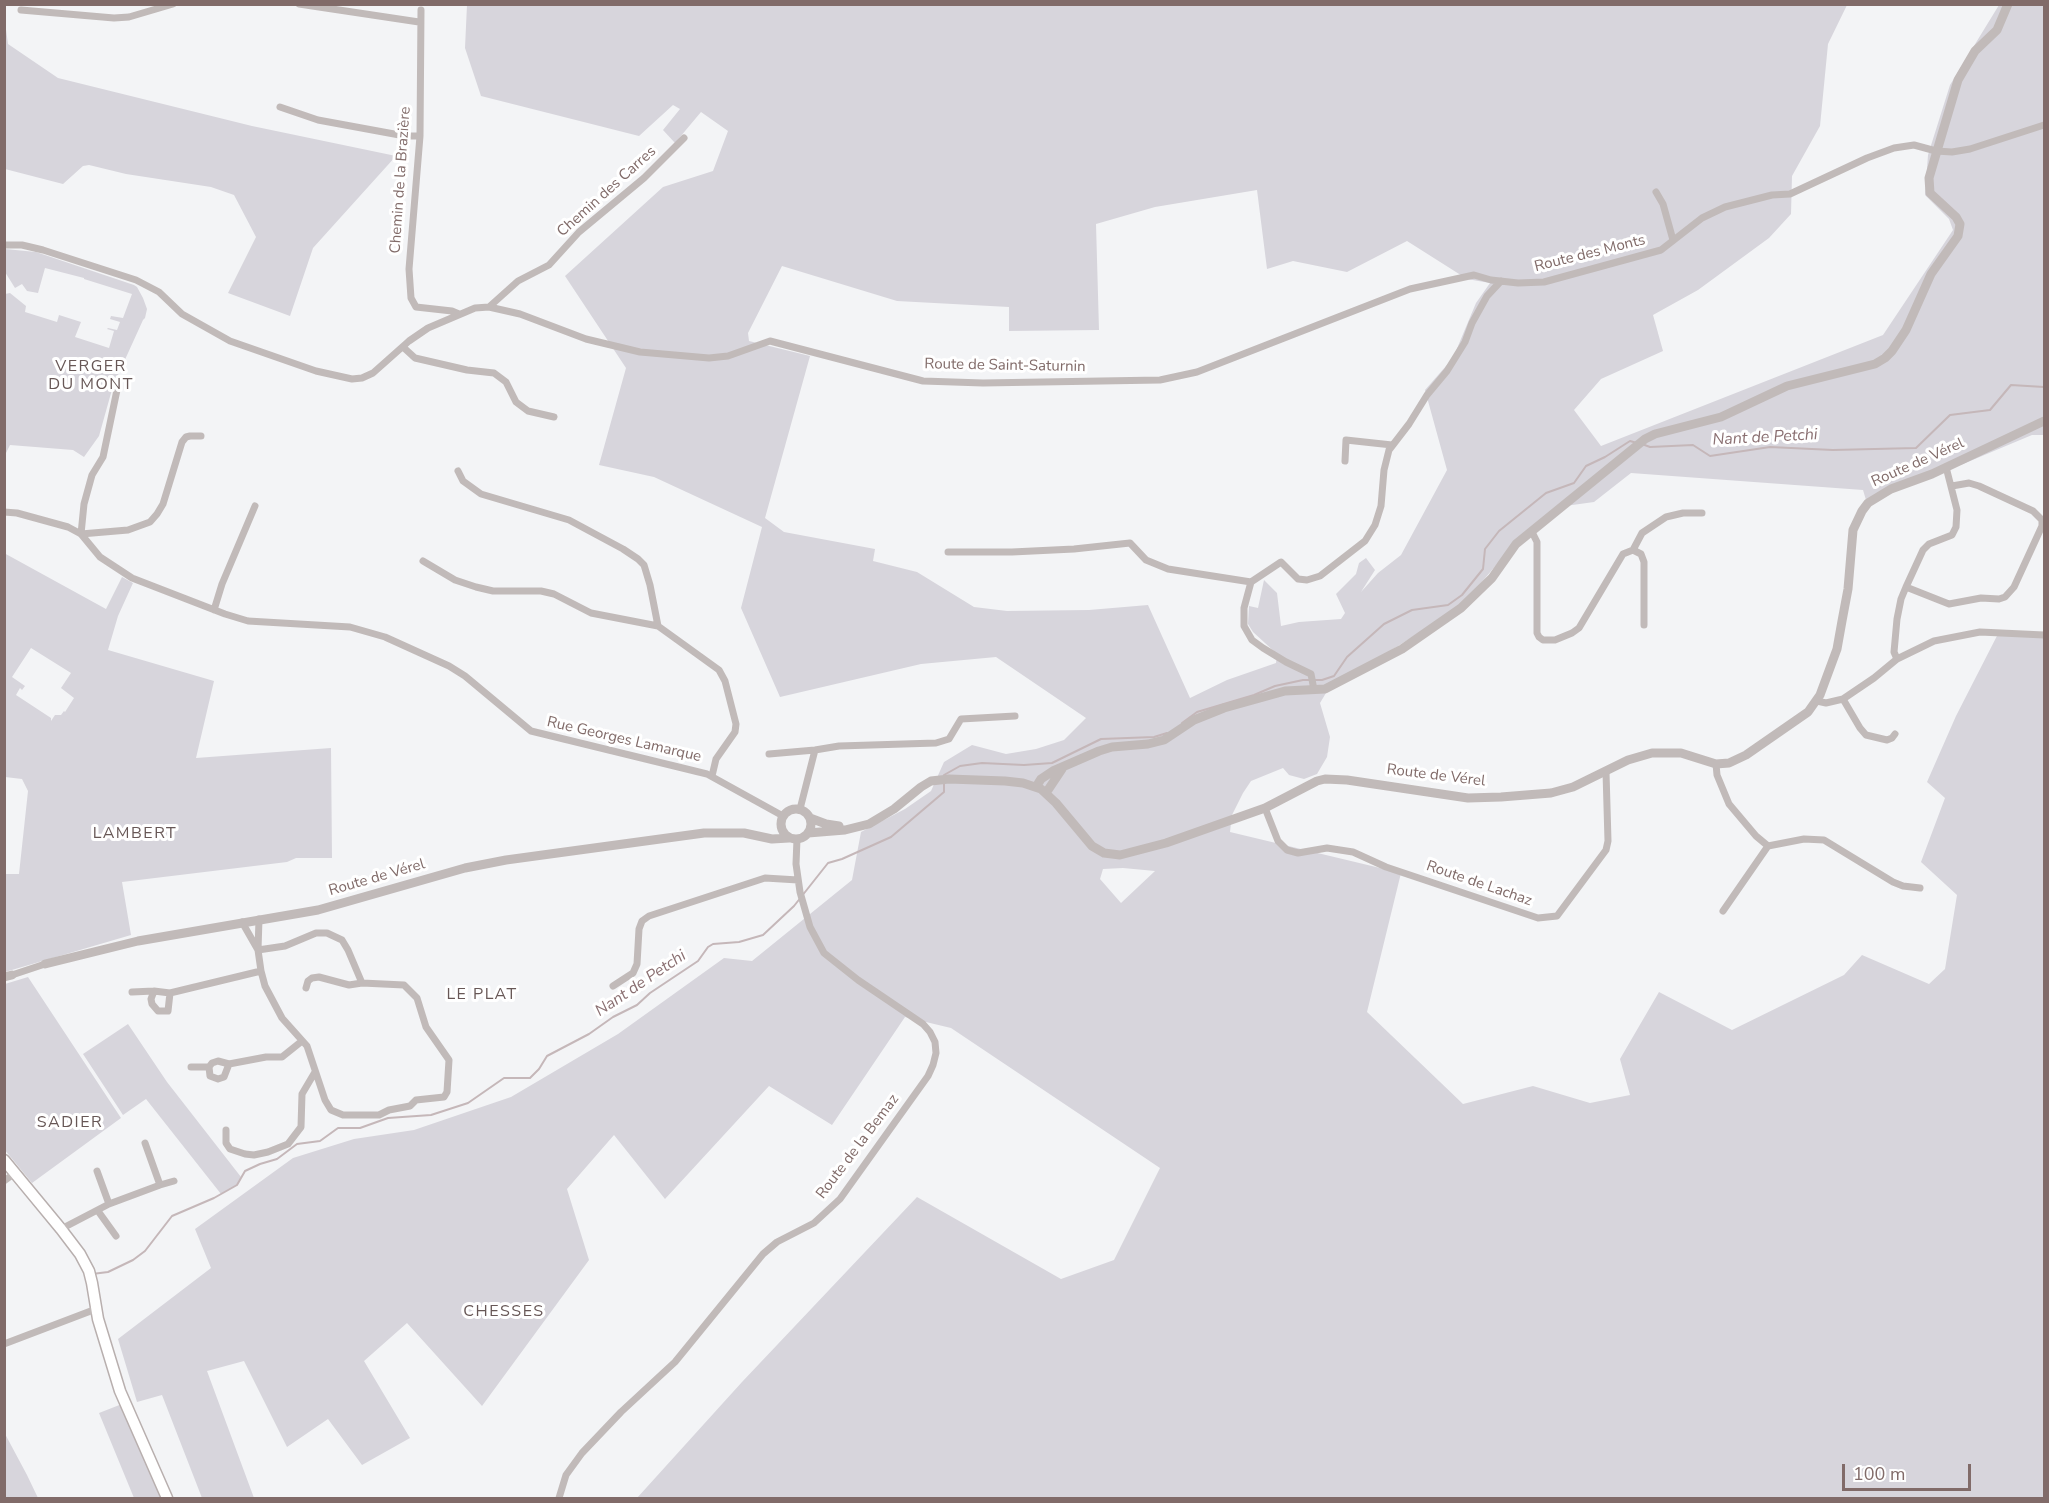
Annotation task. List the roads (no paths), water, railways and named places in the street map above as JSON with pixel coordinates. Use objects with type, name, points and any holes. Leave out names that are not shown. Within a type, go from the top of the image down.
[{"type":"main road","points":[[4,1160],[80,1254],[90,1274],[96,1309],[120,1391],[167,1498]]},
{"type":"street","points":[[21,9],[114,18],[129,17],[173,4]]},
{"type":"street","points":[[298,4],[419,22]]},
{"type":"street","points":[[1036,787],[1045,776],[1064,767],[1112,747],[1148,744],[1164,740],[1194,720],[1224,708],[1285,691],[1313,687],[1325,689],[1402,649],[1461,608],[1492,578],[1516,544],[1645,439],[1721,417],[1787,386],[1875,364],[1892,351],[1906,330],[1931,274],[1958,236],[1960,224],[1956,217],[1930,193],[1929,178],[1958,80],[1975,51],[1997,30],[2008,4]]},
{"type":"street","name":"Chemin de la Brazière","points":[[421,10],[419,22],[420,136],[409,269],[411,298],[416,307],[452,311],[459,314]]},
{"type":"street","points":[[280,107],[318,120],[405,136],[420,136]]},
{"type":"street","name":"Route des Monts","points":[[1100,382],[1160,380],[1197,372],[1410,289],[1474,275],[1518,283],[1544,282],[1661,250],[1702,218],[1725,207],[1772,195],[1790,194],[1894,148],[1914,145],[1936,151],[1952,152],[1970,149],[2044,125]]},
{"type":"street","name":"Chemin des Carres","points":[[489,307],[518,281],[549,265],[579,232],[644,178],[684,138]]},
{"type":"street","points":[[1656,192],[1663,204],[1673,240]]},
{"type":"street","name":"Route de Saint-Saturnin","points":[[4,245],[22,245],[43,250],[136,280],[159,292],[182,314],[230,341],[334,376],[362,378],[373,374],[428,328],[475,308],[489,307],[520,314],[586,339],[640,352],[709,358],[728,356],[770,341],[923,381],[1100,382]]},
{"type":"street","points":[[1313,687],[1311,674],[1286,662],[1252,640],[1244,626],[1244,608],[1251,582],[1281,562],[1298,579],[1307,580],[1320,576],[1365,541],[1376,525],[1381,506],[1384,470],[1392,445],[1447,371],[1465,342],[1472,323],[1487,296],[1501,281]]},
{"type":"street","points":[[403,347],[415,358],[494,373],[506,382],[516,402],[528,411],[554,417]]},
{"type":"street","points":[[117,390],[103,457],[92,475],[84,504],[81,534],[128,530],[150,522],[158,514],[163,504],[182,442],[186,437],[201,436]]},
{"type":"street","name":"Route de Vérel","points":[[808,833],[845,830],[877,820],[931,781],[957,779],[1005,781],[1023,783],[1046,793],[1092,846],[1112,855],[1137,852],[1265,808],[1325,779],[1347,780],[1468,798],[1501,797],[1551,793],[1573,787],[1628,760],[1652,753],[1682,753],[1716,764],[1736,761],[1808,712],[1817,701],[1837,649],[1848,589],[1851,539],[1856,521],[1862,511],[1879,495],[1946,467],[2044,421]]},
{"type":"street","points":[[1345,461],[1346,440],[1392,445]]},
{"type":"street","points":[[1897,659],[1894,652],[1901,598],[1923,550],[1929,544],[1952,535],[1956,527],[1957,510],[1946,467]]},
{"type":"street","points":[[458,471],[463,481],[481,494],[569,520],[638,559],[647,573],[657,626]]},
{"type":"street","points":[[1906,587],[1949,604],[1981,598],[1999,599],[2010,593],[2024,567],[2042,526],[2040,516],[1979,486],[1969,483],[1952,486]]},
{"type":"street","points":[[214,610],[255,506]]},
{"type":"street","name":"Rue Georges Lamarque","points":[[4,512],[17,513],[68,527],[81,534],[100,557],[132,578],[214,610],[248,621],[367,630],[406,646],[465,676],[531,731],[712,776],[782,820]]},
{"type":"street","points":[[1532,532],[1537,542],[1537,633],[1543,640],[1550,641],[1579,628],[1623,554],[1633,550],[1642,533],[1666,517],[1683,513],[1702,513]]},
{"type":"street","points":[[948,552],[1074,549],[1130,543],[1146,560],[1168,569],[1251,582]]},
{"type":"street","points":[[1633,550],[1641,554],[1644,562],[1644,625]]},
{"type":"street","points":[[423,561],[455,580],[476,587],[494,591],[541,591],[554,594],[591,613],[657,626],[718,670],[725,681],[734,716],[735,732],[716,759],[712,776]]},
{"type":"street","points":[[1817,701],[1826,703],[1843,699],[1897,659],[1934,641],[1980,632],[2044,635]]},
{"type":"street","points":[[1843,699],[1866,735],[1887,740],[1895,734]]},
{"type":"street","points":[[769,754],[839,746],[942,742],[953,734],[955,726],[961,719],[1015,716]]},
{"type":"street","points":[[800,809],[815,750]]},
{"type":"street","points":[[1716,764],[1717,775],[1729,804],[1756,836],[1768,846]]},
{"type":"street","points":[[1046,793],[1064,767]]},
{"type":"street","name":"Route de Lachaz","points":[[1265,808],[1278,841],[1287,850],[1298,853],[1328,848],[1353,852],[1386,867],[1463,894],[1538,918],[1548,917],[1557,916],[1606,850],[1608,841],[1606,772]]},
{"type":"street","points":[[761,836],[774,832],[782,820],[790,810],[800,809],[810,818],[811,826],[808,833],[793,838],[783,832],[782,820]]},
{"type":"street","name":"Route de Vérel","points":[[810,818],[826,824],[856,827]]},
{"type":"street","name":"Route de Vérel","points":[[8,976],[45,963],[110,946],[337,906],[465,868],[506,860],[704,833],[744,833],[772,839],[793,838]]},
{"type":"street","name":"Route de la Bemaz","points":[[559,1498],[566,1475],[582,1453],[621,1412],[675,1362],[763,1254],[777,1242],[814,1223],[840,1199],[927,1078],[933,1065],[936,1053],[930,1032],[923,1024],[858,980],[824,953],[810,927],[804,908],[793,838]]},
{"type":"street","points":[[1723,911],[1768,846],[1804,839],[1824,840],[1893,882],[1920,888]]},
{"type":"street","points":[[613,986],[633,973],[637,964],[639,929],[642,921],[649,916],[765,878],[798,880]]},
{"type":"street","points":[[259,919],[258,950],[261,971],[272,1001],[310,1053],[325,1100],[331,1110],[343,1115],[379,1115],[389,1110],[410,1106],[416,1100],[444,1097],[447,1092],[449,1060],[426,1027],[417,998],[404,985],[362,983],[344,985],[319,977],[308,981],[306,988]]},
{"type":"street","points":[[242,922],[258,950]]},
{"type":"street","points":[[258,950],[285,946],[316,933],[327,933],[342,940],[362,983]]},
{"type":"street","points":[[132,992],[163,990],[170,993],[261,971]]},
{"type":"street","points":[[154,991],[152,1004],[158,1011],[163,1012],[169,1009],[170,993]]},
{"type":"street","points":[[191,1067],[209,1067],[218,1061],[229,1064],[266,1057],[282,1057],[302,1041]]},
{"type":"street","points":[[209,1067],[210,1076],[222,1079],[227,1074],[229,1064]]},
{"type":"street","points":[[226,1130],[226,1143],[231,1149],[245,1154],[268,1152],[288,1143],[301,1127],[302,1094],[315,1072]]},
{"type":"street","points":[[145,1143],[160,1185]]},
{"type":"street","points":[[97,1171],[109,1204]]},
{"type":"street","points":[[4,1181],[15,1173]]},
{"type":"street","points":[[61,1229],[109,1204],[174,1181]]},
{"type":"street","points":[[98,1211],[116,1236]]},
{"type":"street","points":[[4,1344],[96,1309]]},
{"type":"waterway","name":"Nant de Petchi","points":[[1642,444],[1650,447],[1693,445],[1710,456],[1770,447],[1833,450],[1916,448],[1950,415],[1990,410],[2011,385],[2044,387]]},
{"type":"waterway","name":"Nant de Petchi","points":[[1182,723],[1197,712],[1254,695],[1275,686],[1303,680],[1322,680],[1334,676],[1347,657],[1384,624],[1412,610],[1448,605],[1462,595],[1483,569],[1485,549],[1499,531],[1546,493],[1574,483],[1586,466],[1630,441],[1637,443]]},
{"type":"waterway","name":"Nant de Petchi","points":[[944,777],[960,766],[982,763],[1024,765],[1052,763],[1101,739],[1154,737],[1167,733]]},
{"type":"waterway","name":"Nant de Petchi","points":[[92,1274],[108,1272],[133,1260],[145,1251],[172,1216],[214,1198],[237,1185],[245,1171],[277,1159],[297,1144],[320,1141],[338,1128],[360,1128],[388,1118],[431,1115],[468,1103],[504,1078],[530,1078],[547,1056],[637,1005],[650,993],[698,961],[708,947],[713,944],[739,942],[763,935],[794,906],[828,863],[891,837],[944,792],[944,783]]},
{"type":"district","name":"VERGER DU MONT","points":[[91,376]]},
{"type":"district","name":"LAMBERT","points":[[135,834]]},
{"type":"district","name":"LE PLAT","points":[[482,995]]},
{"type":"district","name":"SADIER","points":[[70,1123]]},
{"type":"district","name":"CHESSES","points":[[504,1312]]}]
